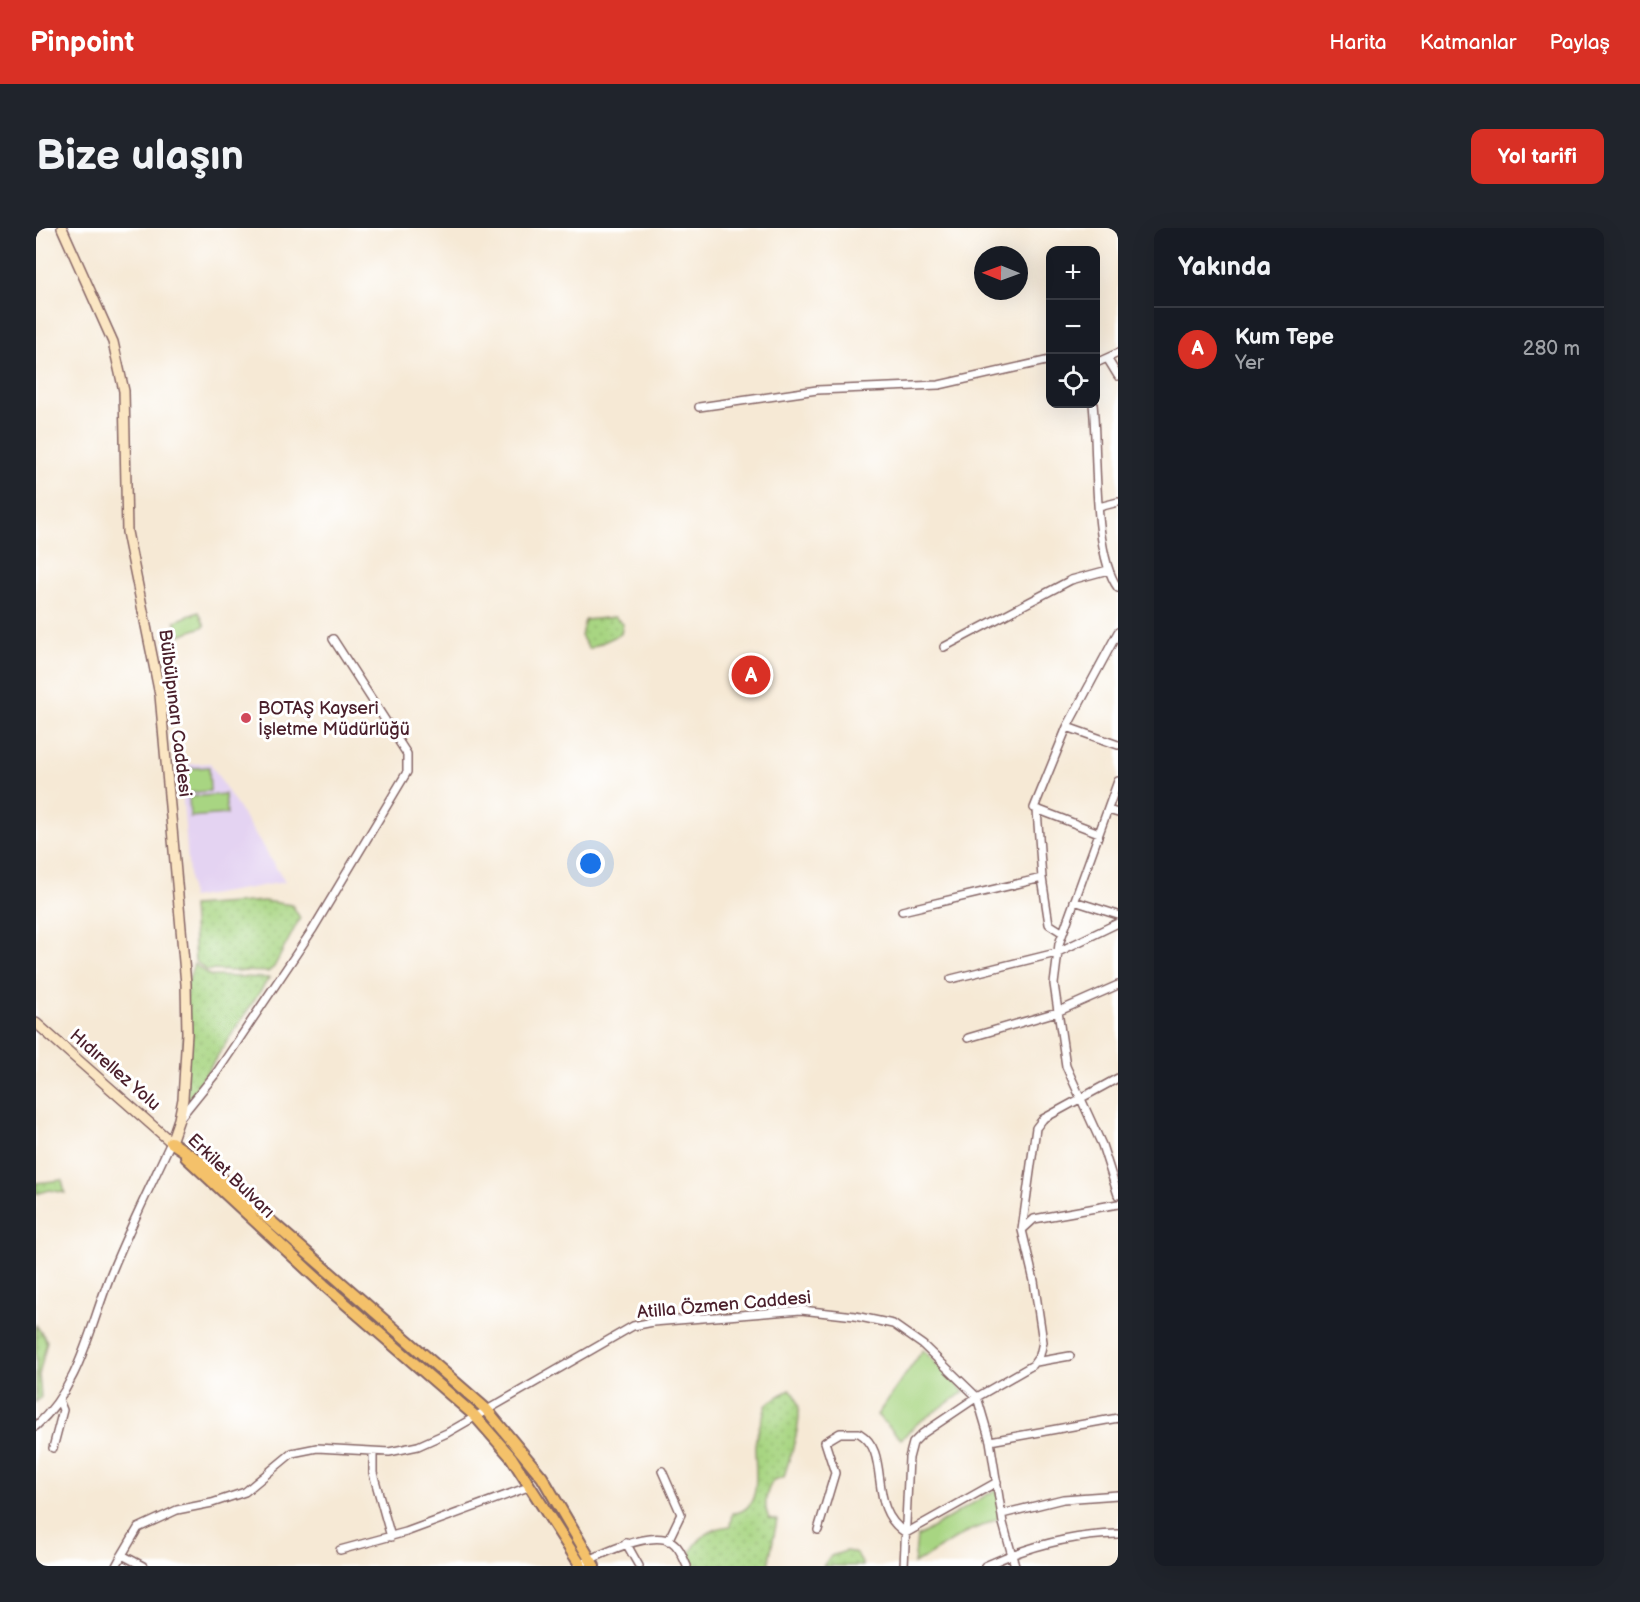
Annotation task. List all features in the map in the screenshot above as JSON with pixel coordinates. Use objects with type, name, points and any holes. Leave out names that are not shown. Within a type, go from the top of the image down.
[{"type":"main road","name":"Erkilet Bulvarı","points":[[171,1142],[210,1168],[486,1409],[542,1477],[584,1564]]},
{"type":"main road","name":"Erkilet Bulvarı","points":[[171,1142],[203,1175],[324,1286],[475,1416],[511,1457],[584,1564]]},
{"type":"street","name":"Bülbülpınarı Caddesi","points":[[62,228],[112,342],[124,391],[128,538],[133,571],[150,635],[160,695],[183,948],[187,1033],[179,1119],[171,1142]]},
{"type":"street","points":[[1100,361],[1118,353]]},
{"type":"street","points":[[1107,358],[1118,376]]},
{"type":"street","points":[[699,407],[817,390],[939,385],[1046,361]]},
{"type":"street","points":[[1093,408],[1099,507],[1108,570],[1118,588]]},
{"type":"street","points":[[1099,507],[1118,502]]},
{"type":"street","points":[[944,646],[1071,580],[1108,570]]},
{"type":"street","points":[[1063,933],[1049,924],[1042,878],[1037,810],[1034,808],[1067,727],[1118,632]]},
{"type":"street","points":[[179,1119],[217,1072],[313,929],[408,768],[407,754],[333,639]]},
{"type":"street","points":[[1067,727],[1118,745]]},
{"type":"street","points":[[1118,781],[1056,952],[1054,984],[1056,1012],[1066,1066],[1102,1145],[1118,1196]]},
{"type":"street","points":[[1037,810],[1099,833]]},
{"type":"street","points":[[1107,810],[1118,813]]},
{"type":"street","points":[[902,911],[1042,878]]},
{"type":"street","points":[[1074,902],[1118,915]]},
{"type":"street","points":[[951,979],[1056,952],[1118,923]]},
{"type":"street","points":[[968,1038],[1056,1012],[1118,985]]},
{"type":"street","name":"Hıdırellez Yolu","points":[[36,1023],[171,1142]]},
{"type":"street","points":[[1036,1362],[1042,1351],[1042,1337],[1022,1230],[1036,1128],[1042,1119],[1118,1078]]},
{"type":"street","points":[[36,1426],[59,1400],[79,1365],[119,1255],[171,1142]]},
{"type":"street","points":[[1022,1230],[1034,1219],[1118,1204]]},
{"type":"street","name":"Atilla Özmen Caddesi","points":[[116,1566],[138,1528],[177,1510],[213,1503],[245,1492],[292,1453],[317,1448],[396,1452],[418,1446],[447,1433],[633,1326],[653,1322],[792,1311],[855,1316],[892,1324],[923,1345],[977,1397],[990,1441],[1002,1514],[1015,1566]]},
{"type":"street","points":[[904,1566],[909,1458],[913,1443],[922,1434],[977,1397],[1036,1362],[1071,1356]]},
{"type":"street","points":[[53,1448],[63,1410],[59,1400]]},
{"type":"street","points":[[990,1441],[1118,1418]]},
{"type":"street","points":[[818,1530],[835,1477],[835,1466],[825,1442],[834,1435],[850,1432],[862,1435],[872,1447],[877,1459],[883,1503],[895,1524],[906,1533]]},
{"type":"street","points":[[373,1452],[374,1473],[391,1537]]},
{"type":"street","points":[[662,1471],[681,1511],[680,1520],[669,1541]]},
{"type":"street","points":[[906,1533],[997,1482]]},
{"type":"street","points":[[340,1550],[391,1537],[531,1486]]},
{"type":"street","points":[[1002,1514],[1063,1499],[1118,1495]]},
{"type":"street","points":[[985,1566],[1012,1554],[1068,1538],[1118,1534]]},
{"type":"street","points":[[584,1564],[626,1544],[669,1541],[677,1547],[687,1566]]},
{"type":"street","points":[[626,1544],[639,1566]]},
{"type":"street","points":[[122,1555],[143,1566]]},
{"type":"shaded area","points":[[210,763],[285,882],[191,898],[180,765]]},
{"type":"green space","points":[[199,612],[205,626],[180,635],[175,621]]},
{"type":"green space","points":[[615,617],[623,624],[621,634],[589,649],[581,636],[585,620]]},
{"type":"green space","points":[[209,767],[210,791],[184,793],[182,769]]},
{"type":"green space","points":[[225,794],[227,814],[190,817],[189,797]]},
{"type":"green space","points":[[264,901],[292,905],[300,918],[274,967],[268,972],[206,970],[195,961],[192,906]]},
{"type":"green space","points":[[194,964],[211,976],[269,978],[191,1096],[181,1107],[186,988]]},
{"type":"green space","points":[[62,1180],[65,1193],[50,1190],[36,1194],[36,1183]]},
{"type":"green space","points":[[36,1325],[47,1341],[39,1375],[41,1397],[36,1402]]},
{"type":"green space","points":[[923,1350],[964,1392],[918,1423],[901,1439],[877,1415]]},
{"type":"green space","points":[[790,1389],[796,1397],[799,1418],[784,1477],[774,1480],[767,1493],[767,1514],[769,1518],[777,1520],[768,1566],[694,1566],[689,1556],[700,1539],[717,1529],[730,1526],[732,1513],[742,1511],[754,1496],[756,1486],[755,1445],[758,1430],[767,1404]]},
{"type":"green space","points":[[998,1488],[1000,1518],[967,1532],[914,1564],[917,1537]]},
{"type":"green space","points":[[846,1551],[857,1553],[863,1566],[823,1566],[831,1556]]},
{"type":"place","name":"Kum Tepe","points":[[751,675]]},
{"type":"place","name":"BOTAŞ Kayseri İşletme Müdürlüğü","points":[[246,718]]}]
